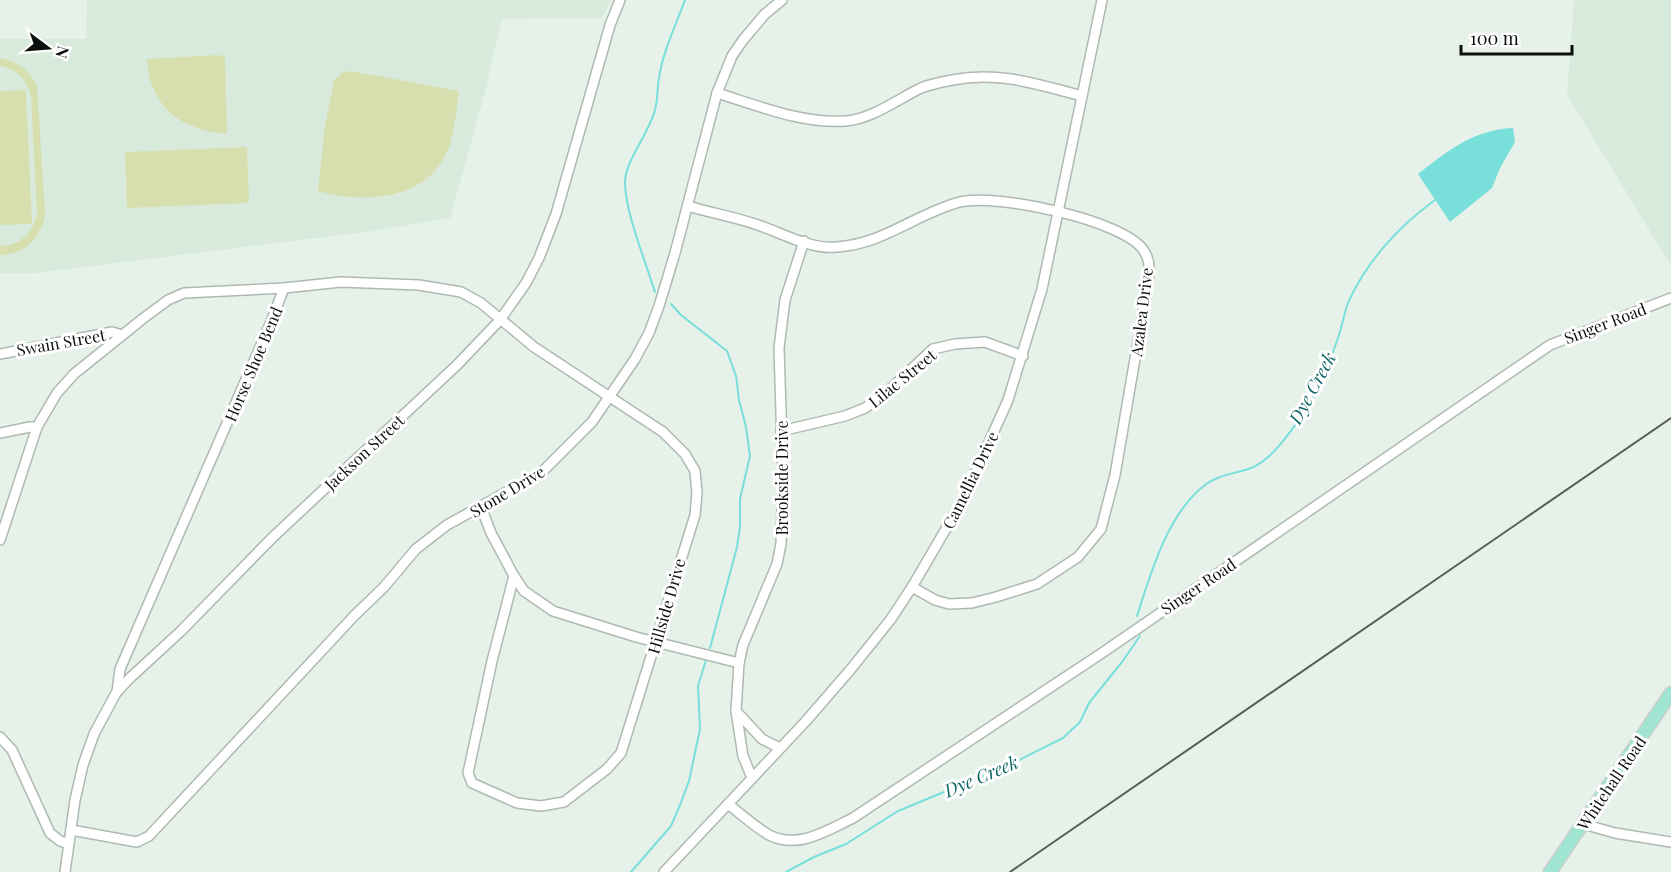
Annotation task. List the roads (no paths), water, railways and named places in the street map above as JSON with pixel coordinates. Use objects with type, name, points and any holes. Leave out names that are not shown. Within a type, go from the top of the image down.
[{"type":"main road","name":"Whitehall Road","points":[[1550,872],[1671,693]]},
{"type":"street","name":"Jackson Street","points":[[65,872],[83,765],[99,724],[116,693],[181,631],[273,537],[457,365],[500,320],[526,283],[548,235],[570,168],[610,25],[620,0]]},
{"type":"street","name":"Stone Drive","points":[[71,830],[137,842],[149,836],[354,616],[384,587],[416,549],[447,525],[541,473],[592,422],[635,359],[649,333],[688,206],[717,93],[732,56],[742,40],[782,0]]},
{"type":"street","name":"Camellia Drive","points":[[664,872],[852,669],[891,619],[912,587],[964,498],[1008,400],[1042,289],[1102,0]]},
{"type":"street","points":[[717,93],[802,118],[829,122],[850,120],[867,115],[924,87],[972,76],[1003,77],[1082,96]]},
{"type":"street","name":"Azalea Drive","points":[[688,206],[835,248],[886,236],[951,205],[977,200],[1001,200],[1100,224],[1130,237],[1145,251],[1150,269],[1120,448],[1101,529],[1078,557],[1037,584],[996,597],[972,603],[949,604],[935,600],[912,587]]},
{"type":"street","name":"Brookside Drive","points":[[752,778],[743,756],[736,711],[739,663],[743,645],[777,564],[781,544],[782,430],[779,348],[785,300],[804,241]]},
{"type":"street","name":"Hillside Drive","points":[[284,288],[341,282],[419,285],[461,292],[482,303],[534,347],[663,432],[686,454],[695,471],[697,493],[694,515],[621,753],[607,769],[564,802],[541,806],[517,804],[508,800],[472,783],[468,772],[492,661],[514,576]]},
{"type":"street","name":"Horse Shoe Bend","points":[[0,540],[37,427],[57,393],[74,374],[168,300],[184,293],[284,288],[272,322],[120,669],[116,693]]},
{"type":"street","name":"Singer Road","points":[[728,804],[770,836],[787,840],[813,837],[853,818],[1102,652],[1550,345],[1671,298]]},
{"type":"street","name":"Swain Street","points":[[0,354],[112,332],[122,335]]},
{"type":"street","name":"Lilac Street","points":[[782,430],[845,416],[866,408],[885,394],[933,349],[955,344],[986,342],[1023,356]]},
{"type":"street","points":[[0,433],[37,427]]},
{"type":"street","points":[[481,507],[514,576],[525,591],[553,611],[636,637],[739,663]]},
{"type":"street","points":[[736,711],[762,739],[780,748]]},
{"type":"street","points":[[0,737],[12,750],[50,833],[60,841],[69,844]]},
{"type":"street","points":[[1583,824],[1615,833],[1671,842]]},
{"type":"water","points":[[1513,128],[1515,142],[1492,188],[1450,222],[1418,174],[1451,149],[1474,137]]},
{"type":"waterway","points":[[655,292],[632,221],[625,181],[629,164],[655,110],[663,58],[685,0]]},
{"type":"waterway","name":"Dye Creek","points":[[1137,616],[1162,545],[1181,511],[1205,485],[1216,479],[1251,468],[1272,454],[1284,440],[1305,411],[1322,380],[1335,348],[1348,303],[1364,273],[1396,233],[1435,200]]},
{"type":"waterway","points":[[671,304],[681,315],[727,351],[736,376],[750,456],[740,499],[737,547],[710,648]]},
{"type":"waterway","name":"Dye Creek","points":[[786,872],[846,844],[898,811],[1007,766],[1063,738],[1080,722],[1089,703],[1140,636]]},
{"type":"waterway","points":[[631,872],[671,826],[689,781],[700,729],[698,686],[706,660]]},
{"type":"railway","points":[[1010,872],[1671,418]]}]
